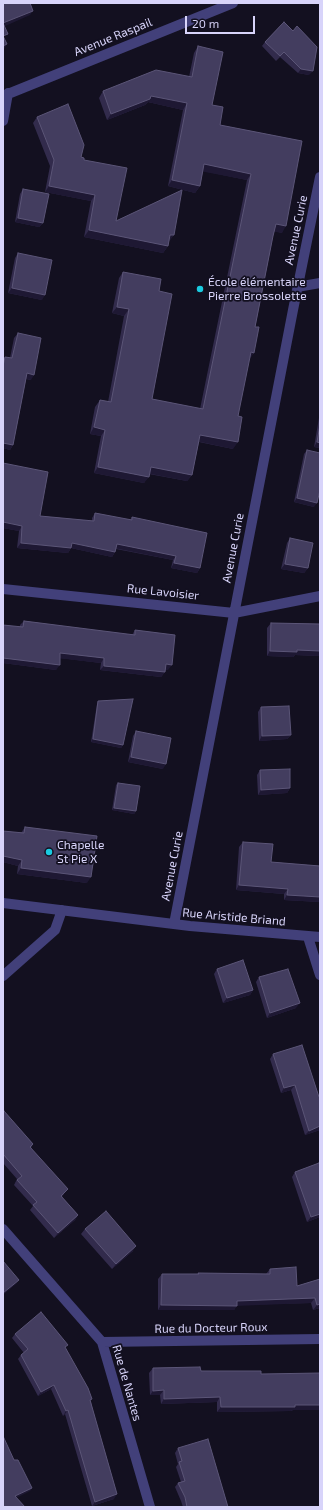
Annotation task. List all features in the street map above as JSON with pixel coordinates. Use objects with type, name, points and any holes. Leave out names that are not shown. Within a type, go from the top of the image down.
[{"type":"street","name":"Avenue Raspail","points":[[6,94],[233,3]]},
{"type":"street","points":[[3,121],[6,94]]},
{"type":"street","name":"Avenue Curie","points":[[174,924],[297,287],[320,177]]},
{"type":"street","points":[[297,287],[320,283]]},
{"type":"street","name":"Rue Lavoisier","points":[[3,589],[234,613],[320,596]]},
{"type":"street","name":"Rue Aristide Briand","points":[[3,903],[174,924],[320,937]]},
{"type":"street","points":[[3,976],[55,930],[62,910]]},
{"type":"street","points":[[308,937],[320,975]]},
{"type":"street","name":"Rue de Nantes","points":[[3,1229],[102,1342],[150,1507]]},
{"type":"street","name":"Rue du Docteur Roux","points":[[102,1342],[320,1340]]},
{"type":"building","points":[[3,3],[30,3],[33,11],[3,23]]},
{"type":"building","points":[[284,22],[293,31],[297,26],[317,47],[313,71],[301,69],[284,52],[280,56],[265,42]]},
{"type":"building","points":[[3,23],[8,34],[3,36]]},
{"type":"building","points":[[3,36],[7,44],[3,46]]},
{"type":"building","points":[[198,46],[223,52],[212,105],[223,107],[220,125],[302,141],[286,226],[276,224],[273,236],[255,327],[259,327],[254,353],[251,352],[238,416],[242,417],[238,442],[200,435],[192,475],[151,467],[149,477],[98,467],[105,430],[94,427],[100,400],[111,402],[129,309],[117,307],[123,272],[161,279],[159,291],[172,294],[152,399],[203,409],[251,174],[204,164],[200,186],[172,180],[187,103],[151,96],[150,99],[111,114],[103,91],[156,70],[192,77]]},
{"type":"building","points":[[68,104],[84,145],[81,157],[84,158],[84,160],[127,168],[116,221],[182,190],[174,235],[170,235],[168,246],[89,230],[95,195],[49,186],[54,160],[37,117]]},
{"type":"building","points":[[23,189],[49,194],[43,223],[18,218]]},
{"type":"building","points":[[18,253],[52,260],[45,295],[12,288]]},
{"type":"building","points":[[18,333],[41,338],[34,375],[27,373],[13,445],[3,443],[3,366],[5,357],[12,358]]},
{"type":"building","points":[[320,425],[320,443],[317,442]]},
{"type":"building","points":[[307,450],[320,453],[320,490],[317,503],[297,498]]},
{"type":"building","points":[[3,463],[48,472],[40,516],[94,521],[95,513],[132,520],[132,517],[207,533],[200,568],[174,563],[176,556],[117,544],[115,552],[72,543],[71,548],[21,543],[22,526],[3,522]]},
{"type":"building","points":[[290,538],[313,543],[308,568],[285,564]]},
{"type":"building","points":[[24,621],[135,635],[135,630],[175,635],[172,665],[166,664],[165,672],[104,666],[104,658],[60,653],[60,665],[3,658],[3,625],[23,627]]},
{"type":"building","points":[[271,623],[320,624],[320,651],[270,651]]},
{"type":"building","points":[[133,699],[123,745],[93,739],[98,701]]},
{"type":"building","points":[[289,706],[291,735],[262,736],[261,707]]},
{"type":"building","points":[[136,731],[171,738],[166,764],[131,757]]},
{"type":"building","points":[[290,769],[290,788],[261,790],[260,770]]},
{"type":"building","points":[[118,783],[140,786],[136,811],[114,808]]},
{"type":"building","name":"Chapelle St Pie X","points":[[25,827],[97,836],[91,877],[21,868],[22,860],[3,856],[3,831],[24,833]]},
{"type":"building","points":[[243,842],[273,844],[271,862],[320,866],[320,897],[287,895],[288,889],[239,885]]},
{"type":"building","points":[[243,960],[253,990],[227,998],[217,969]]},
{"type":"building","points":[[288,969],[300,1003],[270,1013],[259,977]]},
{"type":"building","points":[[302,1045],[319,1097],[320,1096],[320,1126],[309,1131],[295,1085],[284,1088],[273,1054]]},
{"type":"building","points":[[4,1111],[33,1144],[30,1147],[68,1189],[61,1196],[78,1215],[58,1233],[33,1205],[37,1202],[17,1180],[22,1176],[3,1154]]},
{"type":"building","points":[[319,1163],[320,1214],[311,1217],[295,1172]]},
{"type":"building","points":[[106,1211],[136,1246],[116,1264],[85,1229]]},
{"type":"building","points":[[3,1261],[19,1280],[3,1293]]},
{"type":"building","points":[[296,1267],[297,1286],[320,1279],[320,1304],[317,1305],[315,1298],[237,1301],[237,1306],[161,1305],[162,1274],[270,1274],[270,1269]]},
{"type":"building","points":[[41,1312],[68,1345],[65,1347],[88,1388],[92,1399],[90,1400],[117,1494],[95,1502],[68,1410],[66,1411],[54,1385],[41,1392],[21,1355],[28,1349],[15,1334]]},
{"type":"building","points":[[200,1367],[201,1371],[261,1371],[261,1374],[320,1373],[320,1405],[295,1405],[295,1407],[221,1407],[220,1397],[164,1399],[164,1390],[153,1391],[153,1368]]},
{"type":"building","points":[[3,1436],[14,1460],[18,1460],[32,1488],[15,1496],[25,1507],[3,1507]]},
{"type":"building","points":[[208,1439],[228,1507],[187,1507],[185,1497],[178,1483],[185,1481],[179,1462],[182,1461],[178,1448]]},
{"type":"place","name":"École élémentaire Pierre Brossolette","points":[[200,289]]},
{"type":"place","name":"Chapelle St Pie X","points":[[49,852]]}]
